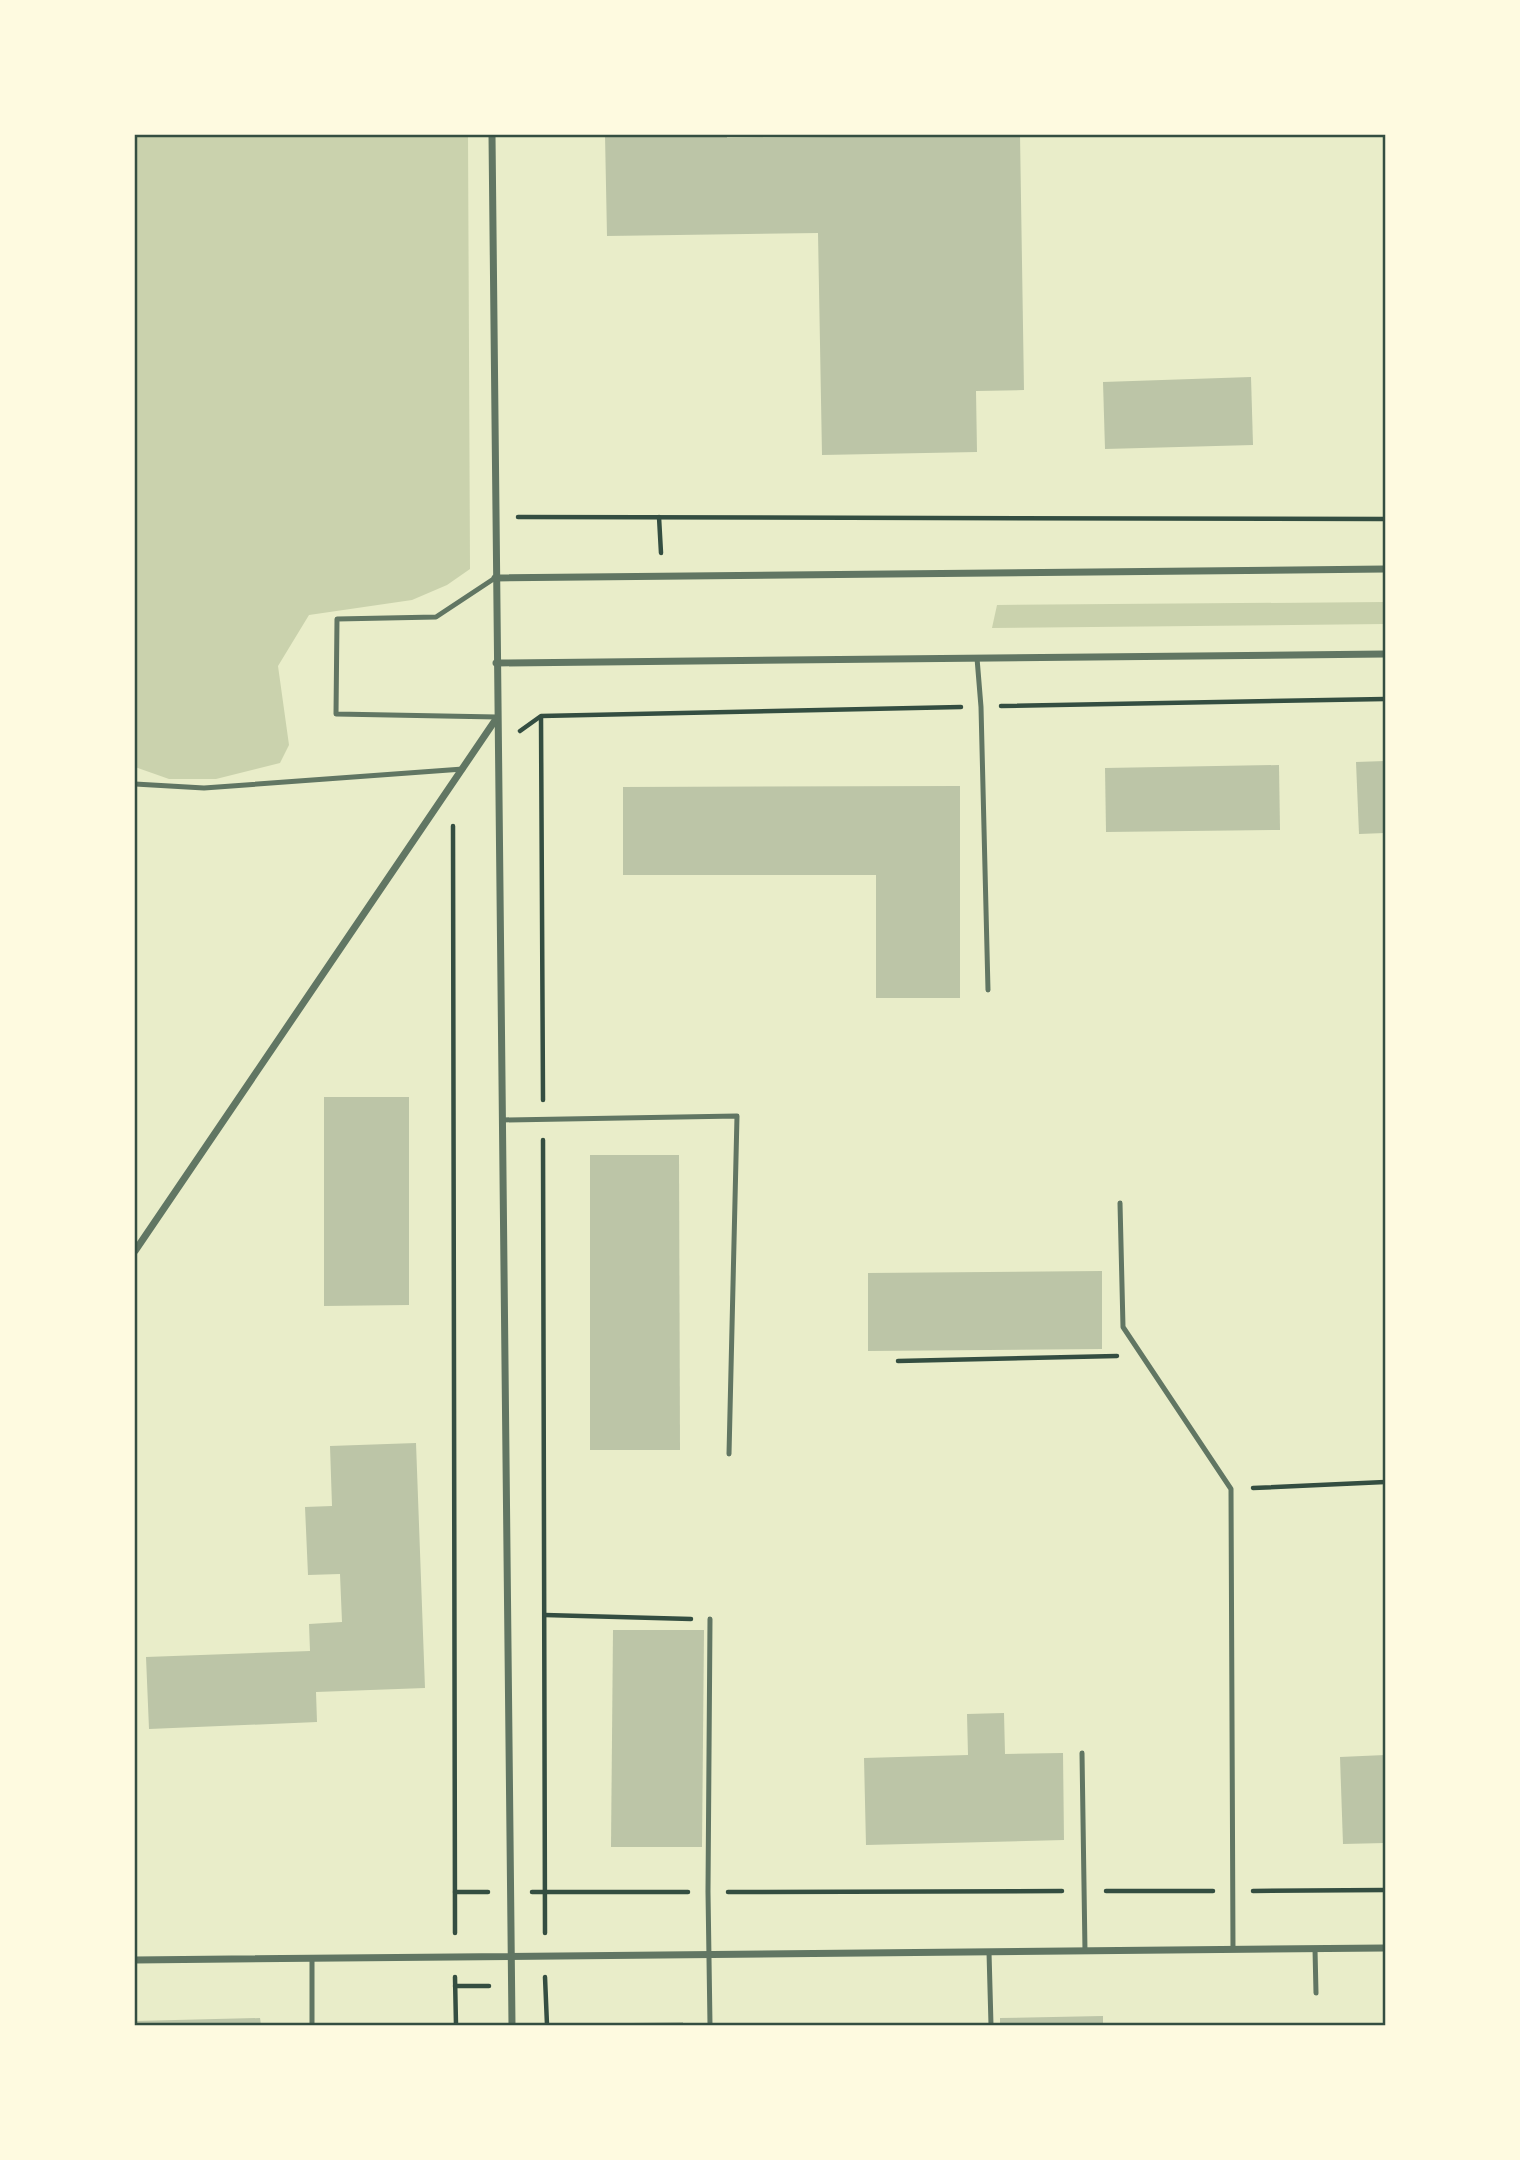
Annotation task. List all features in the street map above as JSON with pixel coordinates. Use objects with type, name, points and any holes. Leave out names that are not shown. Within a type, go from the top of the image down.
[{"type":"street","points":[[492,135],[512,2025]]},
{"type":"street","points":[[495,578],[1385,569]]},
{"type":"street","points":[[496,663],[1385,654]]},
{"type":"street","points":[[135,1251],[139,1238],[497,717]]},
{"type":"street","points":[[135,1960],[1385,1948]]},
{"type":"lane","points":[[495,578],[436,617],[337,618],[336,714],[497,717]]},
{"type":"lane","points":[[977,658],[981,707],[989,990]]},
{"type":"lane","points":[[135,784],[204,788],[463,769]]},
{"type":"lane","points":[[502,1120],[737,1116],[729,1454]]},
{"type":"lane","points":[[1120,1203],[1123,1327],[1231,1489],[1233,1949]]},
{"type":"lane","points":[[710,1619],[710,2025]]},
{"type":"lane","points":[[1083,1753],[1085,1951]]},
{"type":"lane","points":[[1315,1949],[1316,1993]]},
{"type":"lane","points":[[989,1952],[991,2025]]},
{"type":"lane","points":[[312,1959],[312,2025]]},
{"type":"path","points":[[495,517],[1385,519]]},
{"type":"path","points":[[659,517],[662,557]]},
{"type":"path","points":[[757,1892],[545,1892],[541,716],[1385,699]]},
{"type":"path","points":[[453,824],[455,1892]]},
{"type":"path","points":[[898,1361],[1142,1356]]},
{"type":"path","points":[[1231,1489],[1385,1482]]},
{"type":"path","points":[[545,1615],[710,1619]]},
{"type":"path","points":[[455,1986],[456,2025]]},
{"type":"path","points":[[545,1986],[547,2025]]},
{"type":"green space","points":[[135,135],[468,135],[470,569],[447,585],[412,600],[309,615],[278,666],[289,745],[280,763],[216,779],[169,779],[135,767]]},
{"type":"green space","points":[[1385,602],[1385,624],[992,628],[997,605]]},
{"type":"building","points":[[605,135],[727,135],[727,138],[1020,135],[1024,390],[976,391],[977,452],[822,455],[818,233],[607,236]]},
{"type":"building","points":[[1251,377],[1253,445],[1105,449],[1103,382]]},
{"type":"building","points":[[1385,761],[1385,833],[1359,834],[1356,762]]},
{"type":"building","points":[[1279,765],[1280,830],[1106,832],[1105,768]]},
{"type":"building","points":[[960,786],[960,998],[876,998],[876,875],[623,875],[623,787]]},
{"type":"building","points":[[324,1097],[409,1097],[409,1305],[324,1306]]},
{"type":"building","points":[[590,1155],[679,1155],[680,1450],[590,1450]]},
{"type":"building","points":[[1102,1271],[1102,1349],[868,1351],[868,1273]]},
{"type":"building","points":[[416,1443],[425,1688],[316,1692],[317,1722],[149,1729],[146,1657],[310,1651],[309,1624],[342,1622],[340,1574],[308,1575],[305,1507],[332,1506],[330,1446]]},
{"type":"building","points":[[613,1630],[704,1630],[702,1847],[611,1847]]},
{"type":"building","points":[[1004,1713],[1005,1754],[1063,1753],[1064,1840],[866,1845],[864,1758],[968,1755],[967,1714]]},
{"type":"building","points":[[1385,1755],[1385,1843],[1343,1844],[1340,1757]]},
{"type":"building","points":[[1103,2016],[1103,2025],[1000,2025],[1000,2018]]},
{"type":"building","points":[[260,2018],[261,2025],[135,2025],[135,2021]]},
{"type":"building","points":[[683,2022],[683,2025],[631,2025],[631,2023]]}]
